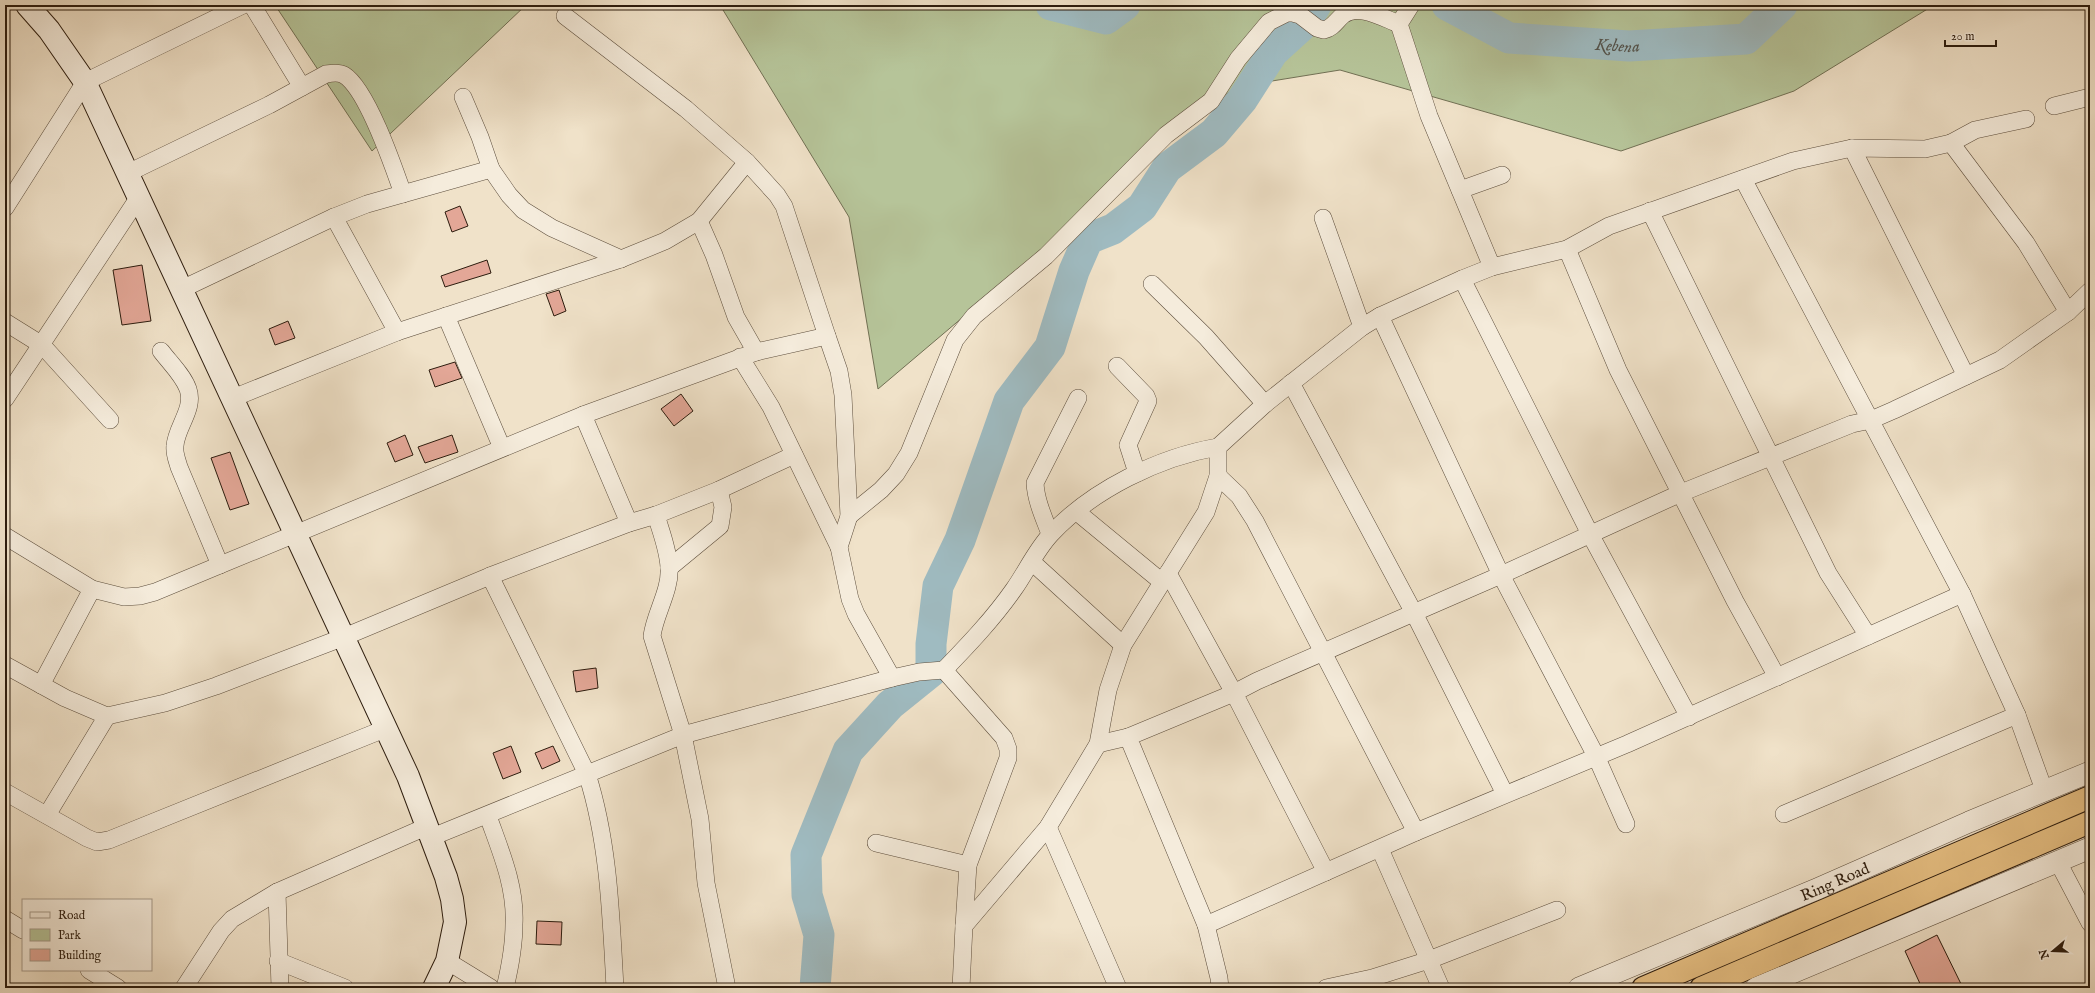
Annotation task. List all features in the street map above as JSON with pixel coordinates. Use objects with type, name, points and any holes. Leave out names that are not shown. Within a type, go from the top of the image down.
[{"type":"highway","name":"Ring Road","points":[[1643,988],[2090,797]]},
{"type":"highway","points":[[1702,988],[2090,822]]},
{"type":"main road","points":[[27,5],[49,30],[85,82],[408,776],[430,831],[452,899],[455,922],[447,961],[434,988]]},
{"type":"street","points":[[5,208],[85,82],[243,5]]},
{"type":"street","points":[[252,5],[302,87]]},
{"type":"street","points":[[1411,5],[1400,24],[1429,116],[1492,267]]},
{"type":"street","points":[[850,516],[882,490],[896,474],[908,453],[955,340],[974,316],[1046,256],[1166,136],[1211,101],[1238,59],[1269,22],[1287,13],[1300,15],[1317,28],[1324,30],[1329,29],[1348,12],[1355,9],[1400,24]]},
{"type":"street","points":[[565,16],[686,109],[748,162],[777,195],[784,206],[839,371],[850,516],[840,547]]},
{"type":"street","points":[[128,173],[326,74],[334,72],[344,75],[353,83],[378,129],[403,194]]},
{"type":"street","points":[[463,96],[491,169],[523,210],[537,220],[621,259]]},
{"type":"street","points":[[2054,106],[2090,97]]},
{"type":"street","points":[[184,988],[221,931],[232,919],[278,892],[430,831],[488,816],[683,735],[892,678],[919,672],[940,670],[992,619],[1050,534],[1077,512],[1102,493],[1137,473],[1190,452],[1218,447],[1265,404],[1362,327],[1380,316],[1492,267],[1567,248],[1609,226],[1793,161],[1852,148],[1925,149],[1951,143],[1975,130],[2026,119]]},
{"type":"street","points":[[1951,143],[2026,243],[2068,312]]},
{"type":"street","points":[[1852,148],[1966,376]]},
{"type":"street","points":[[233,398],[397,332],[621,259],[665,241],[699,221],[748,162]]},
{"type":"street","points":[[182,290],[334,217],[367,204],[491,169]]},
{"type":"street","points":[[1460,190],[1502,175]]},
{"type":"street","points":[[1744,179],[1962,594],[2017,715],[2044,790]]},
{"type":"street","points":[[5,398],[42,345],[139,197]]},
{"type":"street","points":[[1650,211],[1769,457],[1828,573],[1868,636]]},
{"type":"street","points":[[334,217],[397,332]]},
{"type":"street","points":[[1323,218],[1362,327]]},
{"type":"street","points":[[699,221],[714,254],[748,355],[771,407],[840,547],[852,604],[892,678]]},
{"type":"street","points":[[1567,248],[1618,370],[1735,601],[1777,677]]},
{"type":"street","points":[[1462,279],[1590,534],[1689,716]]},
{"type":"street","points":[[1152,284],[1206,337],[1265,404]]},
{"type":"street","points":[[1098,744],[1128,737],[1234,693],[1322,653],[1501,576],[1681,493],[1852,424],[1871,420],[2000,360],[2068,312],[2090,291]]},
{"type":"street","points":[[446,316],[502,448]]},
{"type":"street","points":[[1380,316],[1501,576],[1596,756],[1626,824]]},
{"type":"street","points":[[5,322],[42,345],[110,420]]},
{"type":"street","points":[[5,536],[92,589],[124,597],[140,596],[155,592],[220,566],[294,533],[583,415],[748,355],[827,336]]},
{"type":"street","points":[[161,351],[184,381],[188,391],[189,406],[177,437],[175,453],[179,467],[220,566]]},
{"type":"street","points":[[1117,366],[1146,396],[1148,401],[1128,445],[1137,473]]},
{"type":"street","points":[[1291,383],[1414,614],[1505,794]]},
{"type":"street","points":[[1050,534],[1040,506],[1035,483],[1078,398]]},
{"type":"street","points":[[583,415],[629,523]]},
{"type":"street","points":[[964,926],[1048,827],[1098,744],[1108,690],[1123,645],[1206,512],[1218,476],[1218,447]]},
{"type":"street","points":[[5,665],[42,685],[107,716],[165,703],[216,686],[344,637],[490,576],[629,523],[656,515],[719,490],[794,455]]},
{"type":"street","points":[[1218,476],[1239,496],[1255,521],[1416,832]]},
{"type":"street","points":[[669,568],[720,526],[723,507],[719,490]]},
{"type":"street","points":[[1077,512],[1165,578],[1234,693],[1326,872]]},
{"type":"street","points":[[656,515],[669,568],[666,588],[654,623],[652,636],[683,735],[700,819],[706,883],[727,988]]},
{"type":"street","points":[[1032,562],[1123,645]]},
{"type":"street","points":[[490,576],[587,774],[596,804],[602,835],[615,988]]},
{"type":"street","points":[[42,685],[92,589]]},
{"type":"street","points":[[1206,925],[1416,832],[1689,716],[1962,594]]},
{"type":"street","points":[[940,670],[1004,738],[1008,749],[1008,758],[968,865],[961,988]]},
{"type":"street","points":[[1784,814],[2017,715]]},
{"type":"street","points":[[47,815],[107,716]]},
{"type":"street","points":[[5,792],[87,838],[97,842],[109,840],[386,728]]},
{"type":"street","points":[[1128,737],[1206,925],[1220,988]]},
{"type":"street","name":"Ring Road","points":[[1579,988],[1817,889],[2044,790],[2090,772]]},
{"type":"street","points":[[488,816],[503,858],[512,893],[514,922],[512,956],[505,988]]},
{"type":"street","points":[[1048,827],[1118,988]]},
{"type":"street","points":[[876,843],[968,865]]},
{"type":"street","points":[[1756,988],[2090,848]]},
{"type":"street","points":[[1380,849],[1441,988]]},
{"type":"street","points":[[2058,862],[2090,923]]},
{"type":"street","points":[[278,892],[278,961],[280,988]]},
{"type":"street","points":[[1326,988],[1372,978],[1429,960],[1557,910]]},
{"type":"street","points":[[5,919],[22,929]]},
{"type":"street","points":[[278,961],[345,988]]},
{"type":"street","points":[[447,961],[491,988]]},
{"type":"street","points":[[91,971],[118,988]]},
{"type":"green space","points":[[275,5],[526,5],[372,151]]},
{"type":"green space","points":[[720,5],[1934,5],[1794,91],[1621,151],[1340,70],[1235,87],[878,389],[849,217]]},
{"type":"building","points":[[460,206],[468,226],[452,232],[445,212]]},
{"type":"building","points":[[487,260],[491,273],[445,287],[441,276]]},
{"type":"building","points":[[142,265],[151,321],[122,325],[113,270]]},
{"type":"building","points":[[559,290],[566,311],[554,316],[546,294]]},
{"type":"building","points":[[288,321],[295,338],[275,345],[269,329]]},
{"type":"building","points":[[455,362],[462,378],[435,387],[429,370]]},
{"type":"building","points":[[681,394],[693,411],[674,426],[661,409]]},
{"type":"building","points":[[405,435],[413,455],[395,462],[387,443]]},
{"type":"building","points":[[452,435],[458,452],[425,463],[418,447]]},
{"type":"building","points":[[230,452],[249,504],[230,510],[211,458]]},
{"type":"building","points":[[596,668],[598,688],[576,692],[573,671]]},
{"type":"building","points":[[511,746],[521,772],[503,779],[493,753]]},
{"type":"building","points":[[553,746],[560,761],[542,769],[535,753]]},
{"type":"building","points":[[537,921],[562,922],[561,945],[536,944]]},
{"type":"building","points":[[1937,935],[1963,988],[1922,988],[1905,951]]},
{"type":"waterway","name":"Kebena","points":[[1051,5],[1106,19],[1125,5]]},
{"type":"waterway","points":[[815,988],[819,935],[807,895],[806,855],[848,751],[890,705],[931,672],[931,644],[938,586],[960,540],[1009,401],[1050,347],[1074,271],[1088,239],[1113,229],[1142,207],[1167,168],[1214,133],[1242,100],[1273,52],[1306,22],[1316,5]]},
{"type":"waterway","name":"Kebena","points":[[1447,5],[1509,38],[1629,46],[1746,39],[1782,5]]}]
